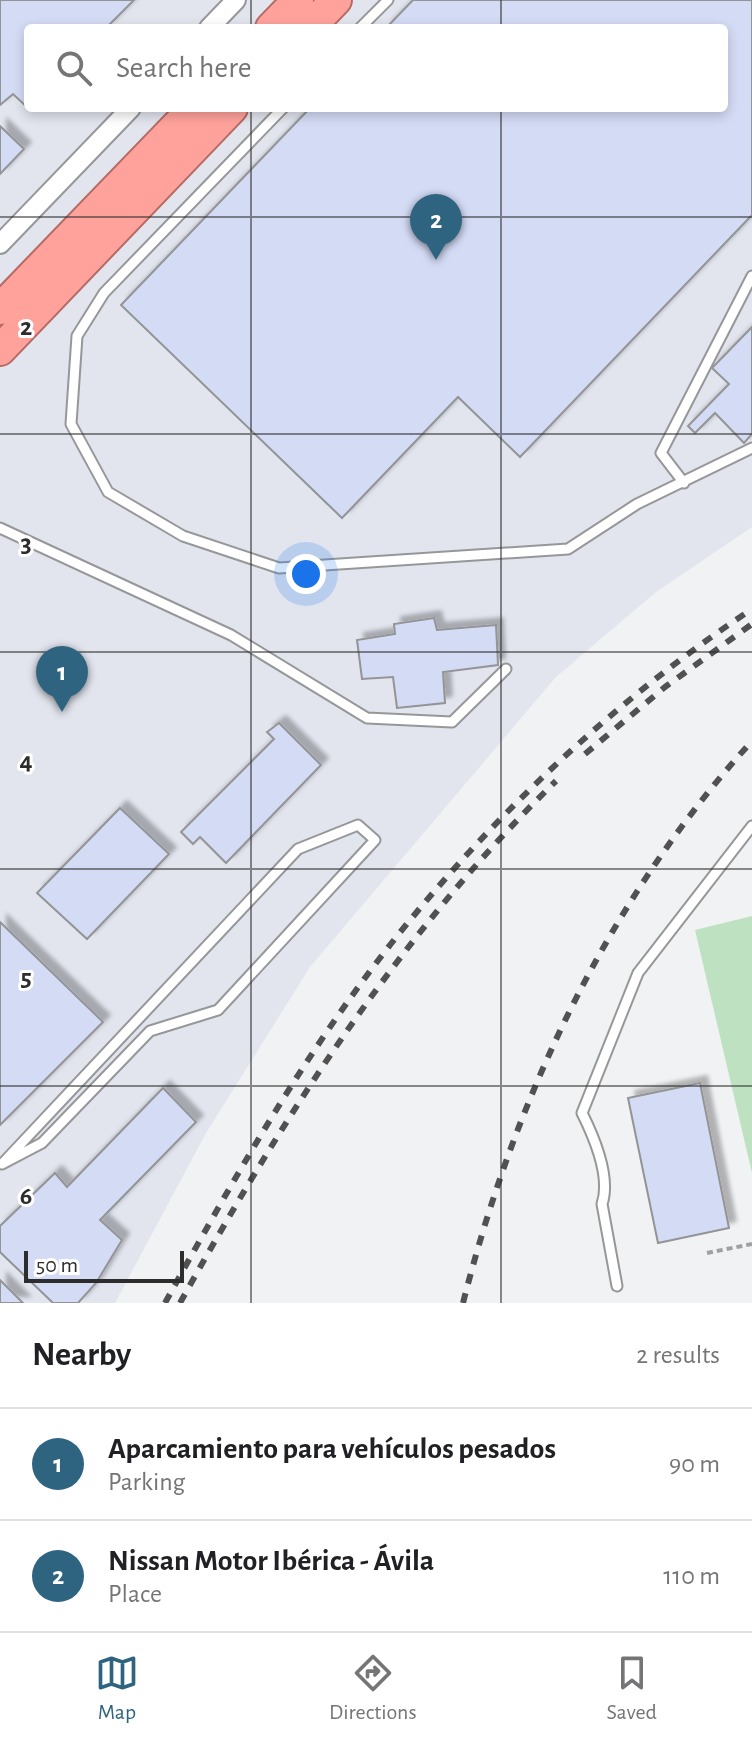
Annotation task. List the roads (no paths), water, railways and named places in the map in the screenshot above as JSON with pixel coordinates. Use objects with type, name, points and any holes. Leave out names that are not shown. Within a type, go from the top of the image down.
[{"type":"highway","points":[[275,24],[298,0]]},
{"type":"highway","points":[[313,24],[336,0]]},
{"type":"highway","points":[[0,309],[190,112]]},
{"type":"highway","points":[[0,350],[228,112]]},
{"type":"street","points":[[213,24],[236,0]]},
{"type":"street","points":[[0,244],[127,112]]},
{"type":"lane","points":[[364,24],[388,0]]},
{"type":"lane","points":[[279,112],[104,293],[77,336],[71,424],[108,492],[183,536],[279,568],[568,549],[637,504],[752,448]]},
{"type":"lane","points":[[684,483],[661,453],[752,276]]},
{"type":"lane","points":[[0,528],[231,635],[367,718],[452,722],[506,669]]},
{"type":"lane","points":[[358,825],[375,840],[218,1010],[150,1031],[42,1143],[1,1165],[298,849],[358,825]]},
{"type":"lane","points":[[617,1286],[602,1204],[606,1192],[592,1134],[582,1113],[638,973],[752,826]]},
{"type":"railway","points":[[165,1303],[243,1165],[328,1030],[429,897],[513,806],[604,721],[701,644],[752,609]]},
{"type":"railway","points":[[585,754],[665,687],[752,624]]},
{"type":"railway","points":[[463,1303],[484,1226],[510,1151],[539,1077],[573,1004],[611,934],[653,867],[700,802],[752,741]]},
{"type":"railway","points":[[180,1303],[261,1163],[349,1028],[446,900],[499,839],[556,781]]},
{"type":"place","name":"Nissan Motor Ibérica - Ávila","points":[[436,260]]},
{"type":"place","name":"Aparcamiento para vehículos pesados","points":[[62,712]]}]
